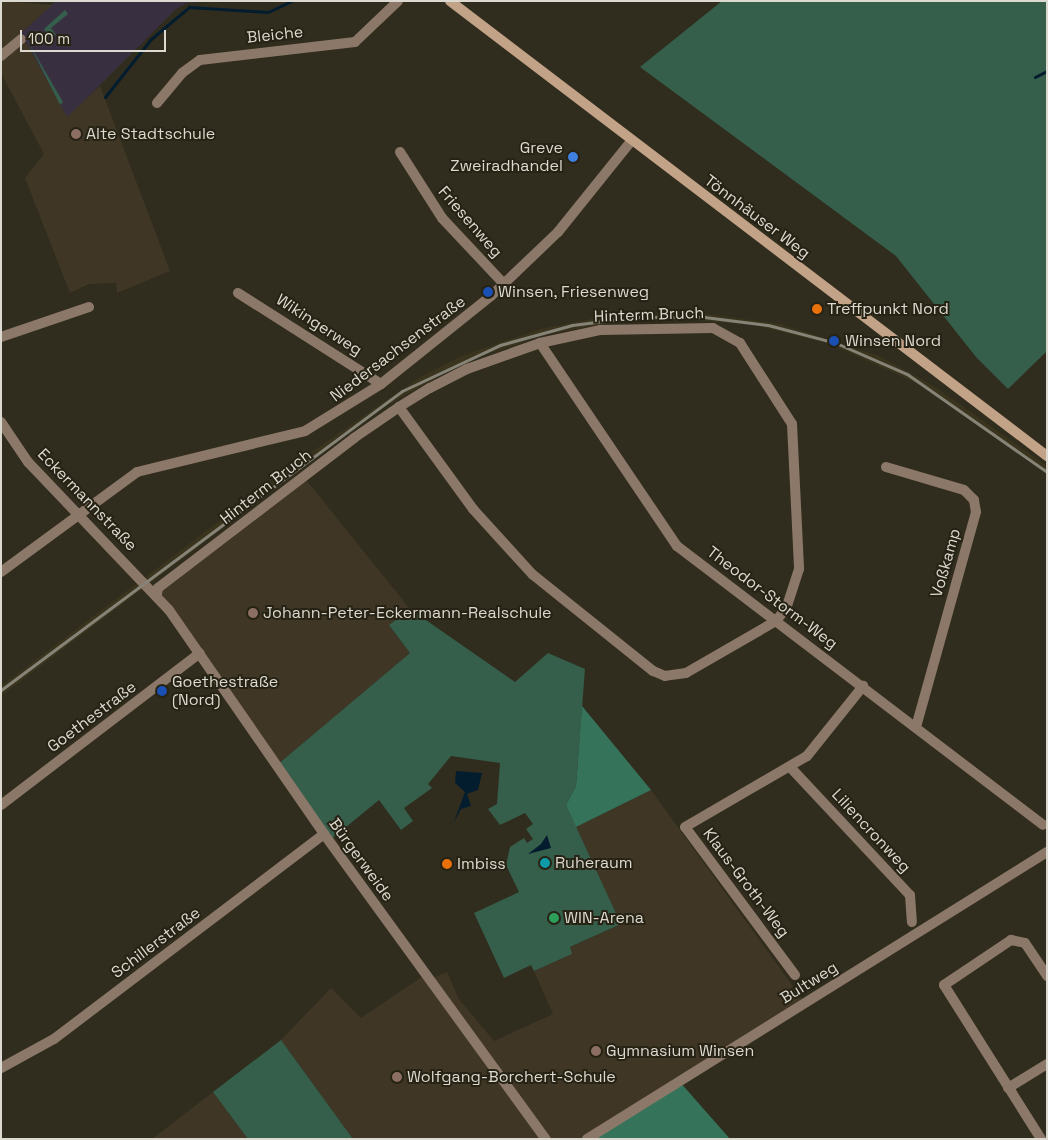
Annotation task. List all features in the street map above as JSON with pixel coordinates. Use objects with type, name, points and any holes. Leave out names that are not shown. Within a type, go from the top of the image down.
[{"type":"main road","name":"Tönnhäuser Weg","points":[[450,1],[1047,456]]},
{"type":"street","name":"Bleiche","points":[[157,103],[182,73],[200,60],[355,42],[398,1]]},
{"type":"street","points":[[1,56],[21,39]]},
{"type":"street","name":"Niedersachsenstraße","points":[[1,572],[80,512],[137,472],[305,431],[381,384],[504,284],[565,225],[632,140]]},
{"type":"street","name":"Friesenweg","points":[[400,152],[442,218],[504,284]]},
{"type":"street","name":"Wikingerweg","points":[[238,294],[381,384]]},
{"type":"street","points":[[1,337],[89,307]]},
{"type":"street","name":"Hinterm Bruch","points":[[157,594],[312,469],[399,407],[467,369],[540,343],[600,330],[713,328],[740,343],[785,411],[795,438],[800,569],[796,588],[776,621]]},
{"type":"street","name":"Theodor-Storm-Weg","points":[[540,343],[677,546],[1043,825]]},
{"type":"street","points":[[399,407],[473,509],[533,575],[653,671],[665,676],[686,673],[776,621]]},
{"type":"street","name":"Eckermannstraße","points":[[1,422],[28,462],[80,512],[157,594]]},
{"type":"street","name":"Voßkamp","points":[[886,467],[964,490],[974,500],[976,512],[916,727]]},
{"type":"street","name":"Bürgerweide","points":[[157,594],[324,834],[546,1139]]},
{"type":"street","name":"Goethestraße","points":[[1,805],[200,654]]},
{"type":"street","name":"Klaus-Groth-Weg","points":[[795,974],[685,827],[724,800],[791,768],[813,749],[863,686]]},
{"type":"street","name":"Liliencronweg","points":[[791,768],[910,895],[912,922]]},
{"type":"street","name":"Schillerstraße","points":[[1,1068],[54,1039],[324,834]]},
{"type":"street","name":"Bultweg","points":[[587,1139],[1047,852]]},
{"type":"street","points":[[1041,1139],[944,985],[1011,940],[1025,943],[1047,976]]},
{"type":"street","points":[[1008,1088],[1047,1064]]},
{"type":"shaded area","name":"Alte Stadtschule","points":[[1,1],[52,5],[21,33],[67,117],[100,86],[170,271],[117,293],[116,283],[89,284],[70,293],[25,178],[44,154],[1,73]]},
{"type":"shaded area","points":[[56,1],[217,1],[186,3],[176,9],[67,118],[21,33]]},
{"type":"shaded area","points":[[700,313],[781,324],[879,356],[937,388],[1047,466],[1047,474],[923,386],[830,344],[754,325],[695,320],[623,321],[547,334],[464,362],[379,410],[1,696],[1,686],[303,458],[420,377],[461,356],[540,329],[607,316]]},
{"type":"shaded area","points":[[303,476],[410,609],[389,625],[410,653],[277,765],[157,594]]},
{"type":"shaded area","points":[[651,790],[805,1003],[587,1139],[353,1139],[281,1040],[331,988],[361,1018],[426,974],[430,979],[447,972],[459,999],[494,1041],[553,1014],[534,971],[572,954],[569,948],[621,924],[576,827]]},
{"type":"shaded area","points":[[213,1092],[248,1139],[152,1139]]},
{"type":"green space","points":[[722,1],[1047,1],[1047,351],[1008,389],[976,357],[896,256],[640,67]]},
{"type":"green space","points":[[65,10],[68,14],[51,28],[56,35],[49,37],[44,29]]},
{"type":"green space","points":[[27,40],[63,102],[60,105]]},
{"type":"green space","points":[[410,609],[515,682],[548,653],[585,669],[576,786],[566,805],[621,924],[570,947],[572,954],[534,971],[531,965],[504,978],[474,913],[519,892],[506,865],[510,847],[524,838],[527,843],[533,839],[526,829],[533,824],[525,813],[500,825],[488,809],[497,804],[500,763],[451,756],[428,784],[432,788],[404,808],[413,821],[401,830],[379,800],[329,841],[277,765],[410,653],[389,625]]},
{"type":"green space","points":[[582,706],[651,790],[576,827],[566,805],[576,786]]},
{"type":"green space","points":[[281,1040],[353,1139],[248,1139],[213,1092]]},
{"type":"green space","points":[[679,1081],[730,1139],[587,1139]]},
{"type":"water","points":[[456,771],[482,773],[478,790],[467,794],[471,806],[461,809],[454,822],[465,792],[455,783]]},
{"type":"water","points":[[547,835],[551,848],[528,854],[541,844]]},
{"type":"waterway","points":[[105,97],[151,39],[189,7],[268,12],[292,1]]},
{"type":"waterway","points":[[1035,77],[1047,71]]},
{"type":"railway","points":[[1,690],[402,391],[500,345],[572,325],[637,317],[704,317],[768,325],[836,343],[907,374],[1047,472]]},
{"type":"place","name":"Alte Stadtschule","points":[[76,134]]},
{"type":"place","name":"Greve Zweiradhandel","points":[[573,157]]},
{"type":"place","name":"Winsen, Friesenweg","points":[[488,292]]},
{"type":"place","name":"Treffpunkt Nord","points":[[817,309]]},
{"type":"place","name":"Winsen Nord","points":[[834,341]]},
{"type":"place","name":"Johann-Peter-Eckermann-Realschule","points":[[253,613]]},
{"type":"place","name":"Goethestraße (Nord)","points":[[162,691]]},
{"type":"place","name":"Ruheraum","points":[[545,863]]},
{"type":"place","name":"Imbiss","points":[[447,864]]},
{"type":"place","name":"WIN-Arena","points":[[554,918]]},
{"type":"place","name":"Gymnasium Winsen","points":[[596,1051]]},
{"type":"place","name":"Wolfgang-Borchert-Schule","points":[[397,1077]]}]
